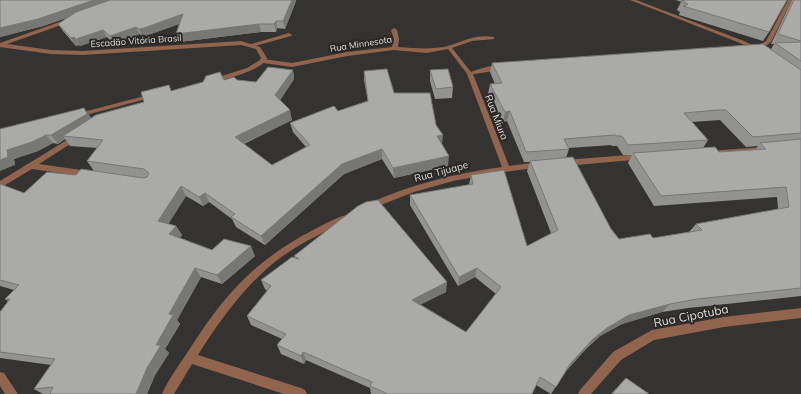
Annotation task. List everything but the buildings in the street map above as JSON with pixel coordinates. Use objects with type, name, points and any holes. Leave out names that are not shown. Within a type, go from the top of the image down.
[{"type":"street","points":[[739,49],[757,49],[768,42],[790,0]]},
{"type":"street","points":[[636,1],[742,42],[764,54]]},
{"type":"street","points":[[0,45],[77,17]]},
{"type":"street","points":[[394,30],[397,44],[394,48]]},
{"type":"street","name":"Escadão Vitória Brasil","points":[[0,45],[51,52],[83,53],[241,43],[251,45],[289,35]]},
{"type":"street","name":"Rua Minnesota","points":[[263,61],[283,64],[302,64],[347,54],[394,48],[427,51],[449,47],[471,39],[492,38]]},
{"type":"street","points":[[208,82],[250,69],[263,61],[264,58],[258,48],[251,45]]},
{"type":"street","points":[[449,47],[470,74],[489,69],[505,68]]},
{"type":"street","name":"Rua Miura","points":[[470,74],[506,168]]},
{"type":"street","points":[[74,116],[156,95]]},
{"type":"street","points":[[117,112],[133,101]]},
{"type":"street","points":[[0,185],[84,133]]},
{"type":"street","points":[[698,154],[770,148]]},
{"type":"street","points":[[559,163],[651,157]]},
{"type":"street","name":"Rua Tijuape","points":[[365,208],[391,196],[453,178],[506,168],[544,164]]},
{"type":"street","points":[[31,166],[93,174]]},
{"type":"street","points":[[168,394],[211,324],[237,292],[255,274],[274,258],[306,238],[352,214]]},
{"type":"street","name":"Rua Cipotuba","points":[[584,394],[617,356],[652,335],[724,322],[801,313]]},
{"type":"street","points":[[190,358],[301,394]]},
{"type":"street","points":[[0,377],[12,394]]}]
